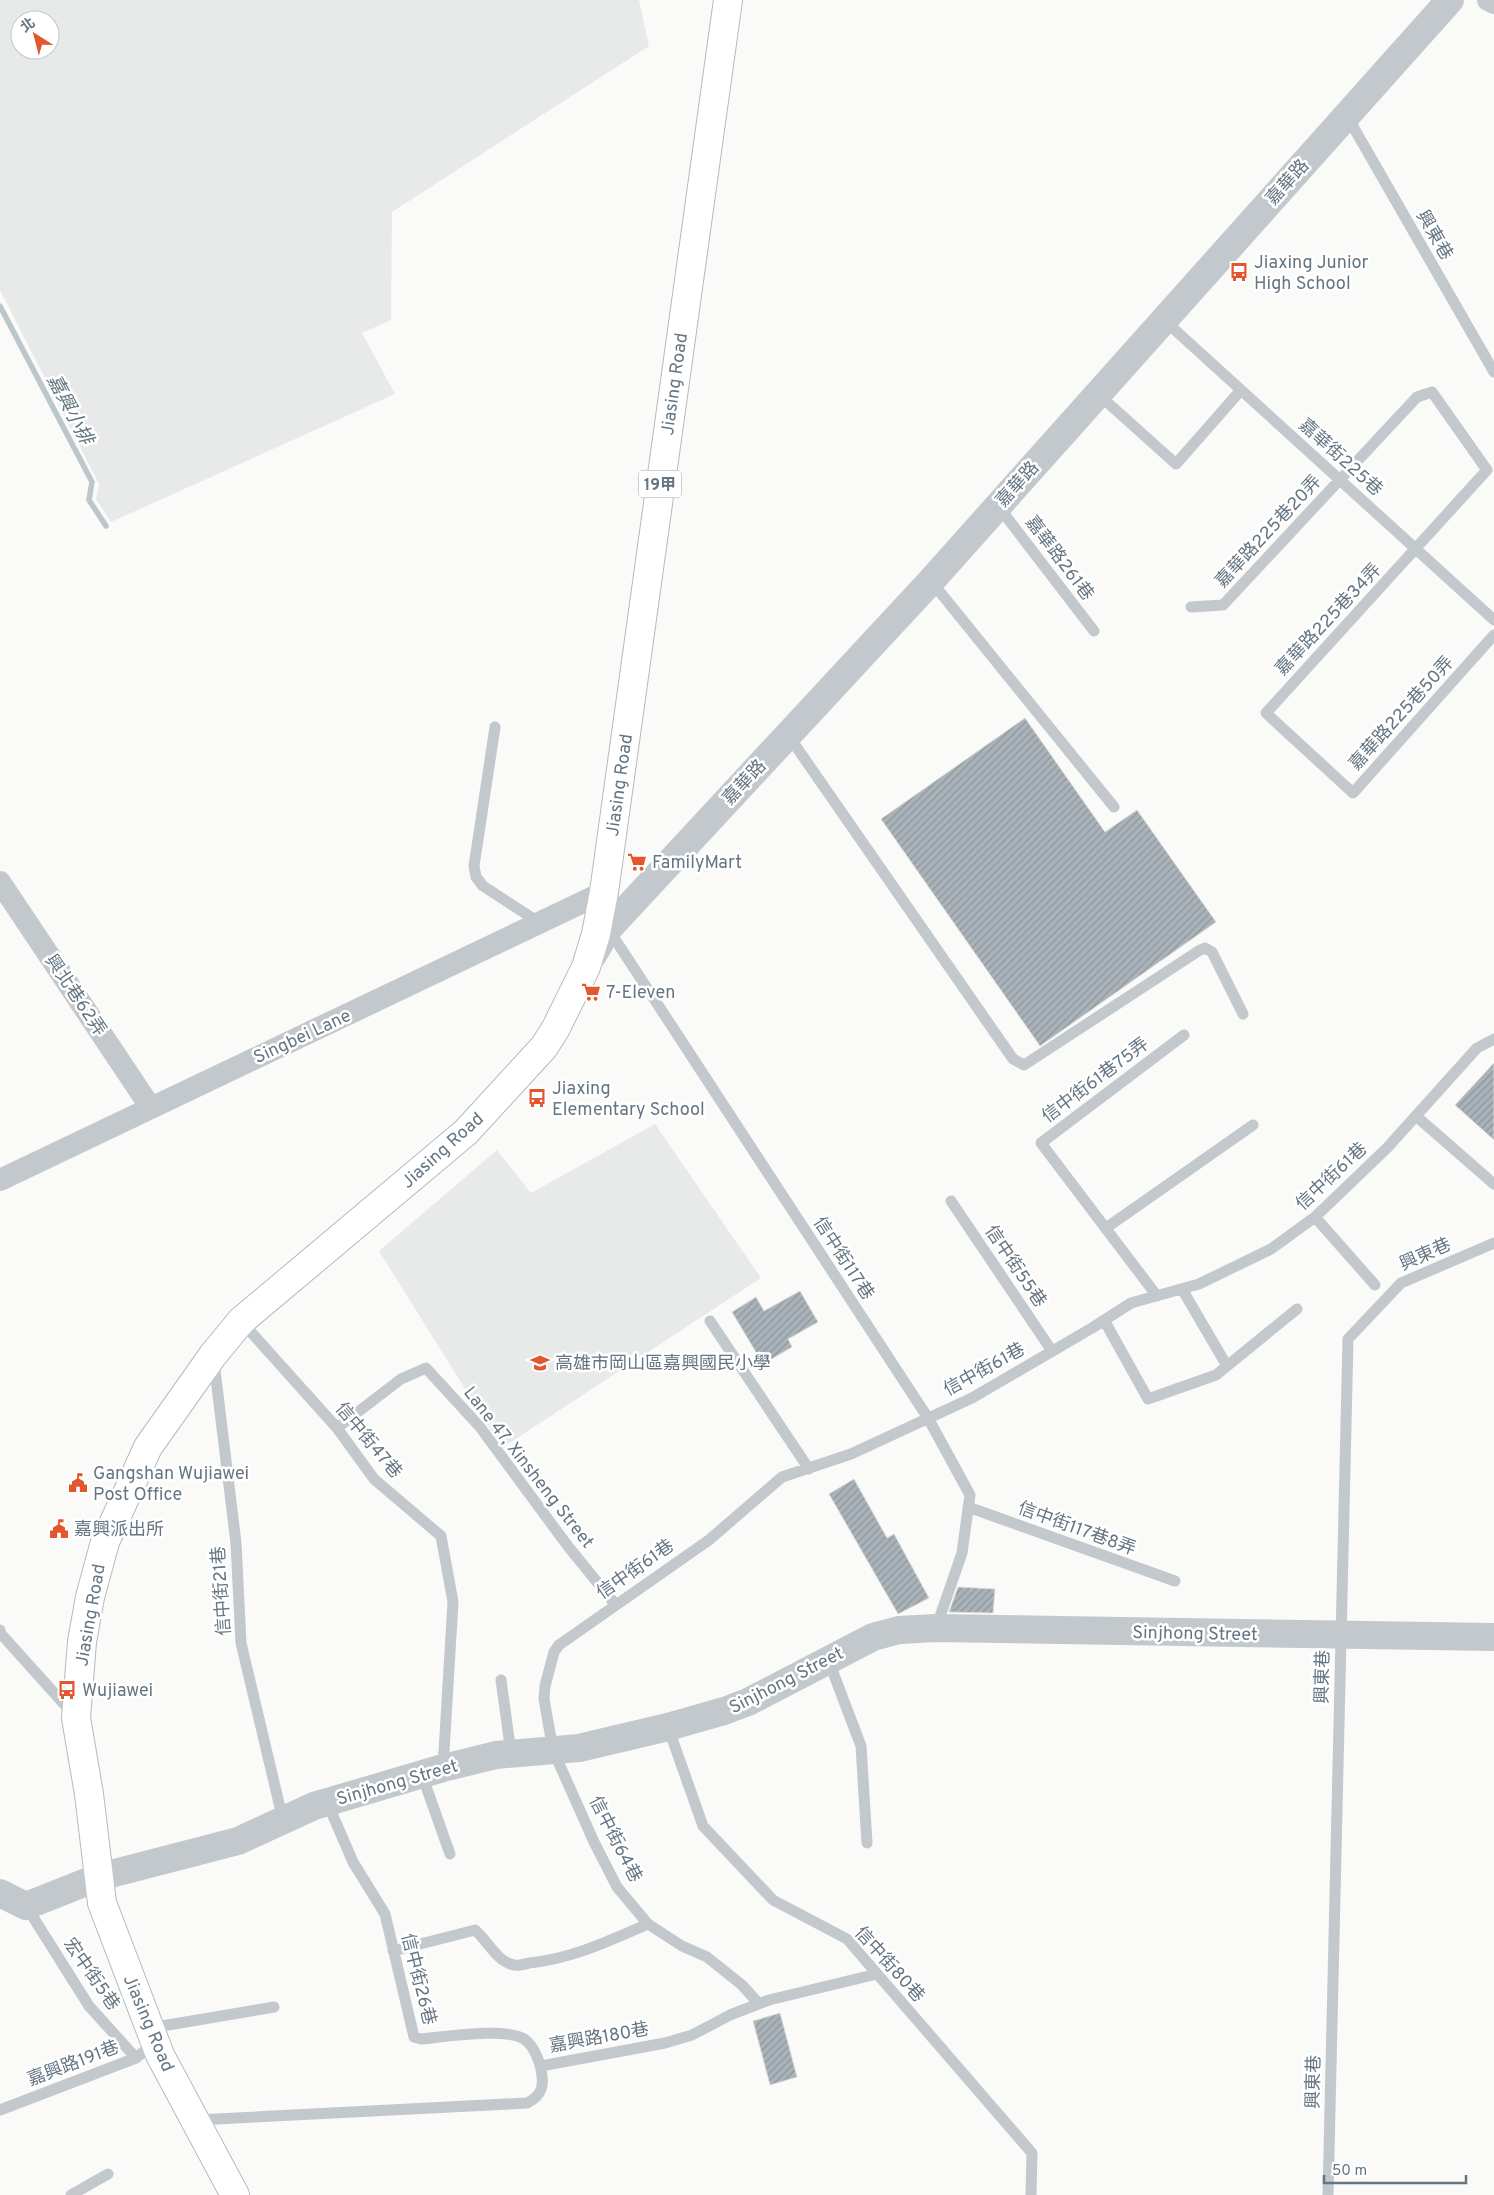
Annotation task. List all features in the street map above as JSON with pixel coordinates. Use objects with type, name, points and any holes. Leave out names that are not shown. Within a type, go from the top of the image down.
[{"type":"main road","name":"Jiasing Road","points":[[228,2191],[196,2120],[146,2043],[102,1903],[76,1718],[82,1642],[90,1597],[105,1542],[148,1447],[214,1355],[241,1321],[466,1132],[544,1048],[586,967],[596,934],[604,892],[728,0]]},
{"type":"street","name":"嘉華路","points":[[586,967],[608,929],[931,581],[1450,0]]},
{"type":"street","points":[[1488,0],[1494,3]]},
{"type":"street","name":"興北巷62弄","points":[[0,882],[151,1108]]},
{"type":"street","name":"Singbei Lane","points":[[0,1180],[604,892]]},
{"type":"street","name":"Sinjhong Street","points":[[26,1906],[99,1878],[238,1841],[314,1806],[433,1772],[511,1753],[579,1748],[668,1727],[724,1711],[748,1702],[873,1637],[899,1630],[936,1628],[1494,1637]]},
{"type":"street","points":[[0,1893],[26,1906]]},
{"type":"lane","name":"興東巷","points":[[1346,116],[1494,372]]},
{"type":"lane","name":"嘉華街225巷","points":[[1164,320],[1494,620]]},
{"type":"lane","points":[[1098,394],[1176,464],[1241,390]]},
{"type":"lane","name":"嘉華路225巷20弄","points":[[1191,607],[1223,605],[1417,397],[1432,392]]},
{"type":"lane","name":"嘉華路225巷34弄","points":[[1266,713],[1486,470],[1432,392]]},
{"type":"lane","name":"嘉華路261巷","points":[[998,506],[1094,631]]},
{"type":"lane","points":[[931,581],[1114,807]]},
{"type":"lane","name":"嘉華路225巷50弄","points":[[1266,713],[1353,793],[1494,635]]},
{"type":"lane","points":[[495,728],[474,866],[476,877],[483,886],[540,923]]},
{"type":"lane","points":[[788,734],[1013,1059],[1024,1065],[1200,950],[1206,948],[1212,952],[1243,1014]]},
{"type":"lane","name":"信中街117巷","points":[[608,929],[928,1418],[970,1495],[962,1553],[936,1628]]},
{"type":"lane","name":"信中街61巷75弄","points":[[1157,1296],[1041,1143],[1184,1035]]},
{"type":"lane","name":"信中街61巷","points":[[553,1750],[544,1699],[545,1686],[554,1652],[559,1645],[709,1540],[782,1477],[851,1454],[972,1398],[1132,1303],[1199,1284],[1271,1248],[1315,1217],[1387,1148],[1477,1048],[1494,1039]]},
{"type":"lane","points":[[1416,1116],[1494,1184]]},
{"type":"lane","points":[[1106,1228],[1253,1125]]},
{"type":"lane","name":"信中街55巷","points":[[950,1201],[1052,1351]]},
{"type":"lane","points":[[1315,1217],[1375,1285]]},
{"type":"lane","name":"興東巷","points":[[1328,2195],[1348,1339],[1401,1283],[1494,1243]]},
{"type":"lane","points":[[1182,1289],[1228,1366]]},
{"type":"lane","points":[[1104,1320],[1148,1399],[1216,1375],[1297,1309]]},
{"type":"lane","name":"信中街47巷","points":[[241,1321],[337,1428],[374,1480],[441,1536],[453,1602],[433,1772]]},
{"type":"lane","points":[[710,1321],[809,1469]]},
{"type":"lane","name":"信中街21巷","points":[[214,1355],[236,1543],[241,1643],[283,1820]]},
{"type":"lane","name":"Lane 47, Xinsheng Street","points":[[337,1428],[401,1379],[426,1368],[480,1427],[567,1545],[615,1604]]},
{"type":"lane","name":"信中街117巷8弄","points":[[968,1508],[1175,1581]]},
{"type":"lane","points":[[0,1630],[76,1718]]},
{"type":"lane","points":[[828,1659],[861,1746],[867,1843]]},
{"type":"lane","points":[[502,1680],[511,1753]]},
{"type":"lane","name":"信中街80巷","points":[[668,1727],[703,1826],[773,1900],[847,1938],[1032,2153],[1031,2195]]},
{"type":"lane","name":"信中街64巷","points":[[553,1750],[594,1842],[617,1887],[648,1924],[682,1946],[707,1957],[742,1985],[759,2004]]},
{"type":"lane","points":[[433,1772],[450,1854]]},
{"type":"lane","name":"信中街26巷","points":[[328,1802],[353,1862],[385,1914],[414,2037],[421,2039],[500,2033],[514,2035],[525,2040],[541,2066]]},
{"type":"lane","name":"宏中街5巷","points":[[26,1906],[89,2006],[146,2043]]},
{"type":"lane","points":[[393,1951],[475,1930],[482,1936],[493,1952],[514,1965],[553,1961],[586,1950],[648,1924]]},
{"type":"lane","name":"嘉興路180巷","points":[[196,2120],[527,2103],[536,2098],[543,2085],[541,2066],[665,2043],[692,2035],[730,2015],[759,2004],[878,1974]]},
{"type":"lane","name":"嘉興路191巷","points":[[0,2110],[146,2043],[274,2006]]},
{"type":"lane","points":[[71,2195],[108,2174]]},
{"type":"shaded area","points":[[0,0],[639,0],[649,46],[392,212],[391,320],[362,333],[395,394],[111,522],[96,499],[99,484],[0,290]]},
{"type":"shaded area","name":"高雄市岡山區嘉興國民小學","points":[[655,1124],[761,1278],[502,1448],[379,1251],[497,1150],[531,1193]]},
{"type":"building","points":[[1025,718],[1105,832],[1137,810],[1216,922],[1040,1046],[881,819]]},
{"type":"building","points":[[1494,1063],[1494,1140],[1455,1105]]},
{"type":"building","points":[[800,1291],[818,1322],[788,1339],[792,1347],[763,1364],[732,1312],[756,1297],[764,1311]]},
{"type":"building","points":[[854,1479],[887,1538],[894,1534],[929,1598],[898,1614],[829,1494]]},
{"type":"building","points":[[958,1587],[995,1589],[993,1613],[949,1612]]},
{"type":"building","points":[[780,2013],[797,2077],[770,2085],[753,2021]]},
{"type":"waterway","name":"嘉興小排","points":[[0,306],[92,482],[89,500],[106,526]]},
{"type":"place","name":"Jiaxing Junior High School","points":[[1239,272]]},
{"type":"place","name":"FamilyMart","points":[[637,862]]},
{"type":"place","name":"7-Eleven","points":[[591,992]]},
{"type":"place","name":"Jiaxing Elementary School","points":[[537,1098]]},
{"type":"place","name":"高雄市岡山區嘉興國民小學","points":[[540,1363]]},
{"type":"place","name":"Gangshan Wujiawei Post Office","points":[[78,1483]]},
{"type":"place","name":"嘉興派出所","points":[[59,1529]]},
{"type":"place","name":"Wujiawei","points":[[67,1690]]}]
